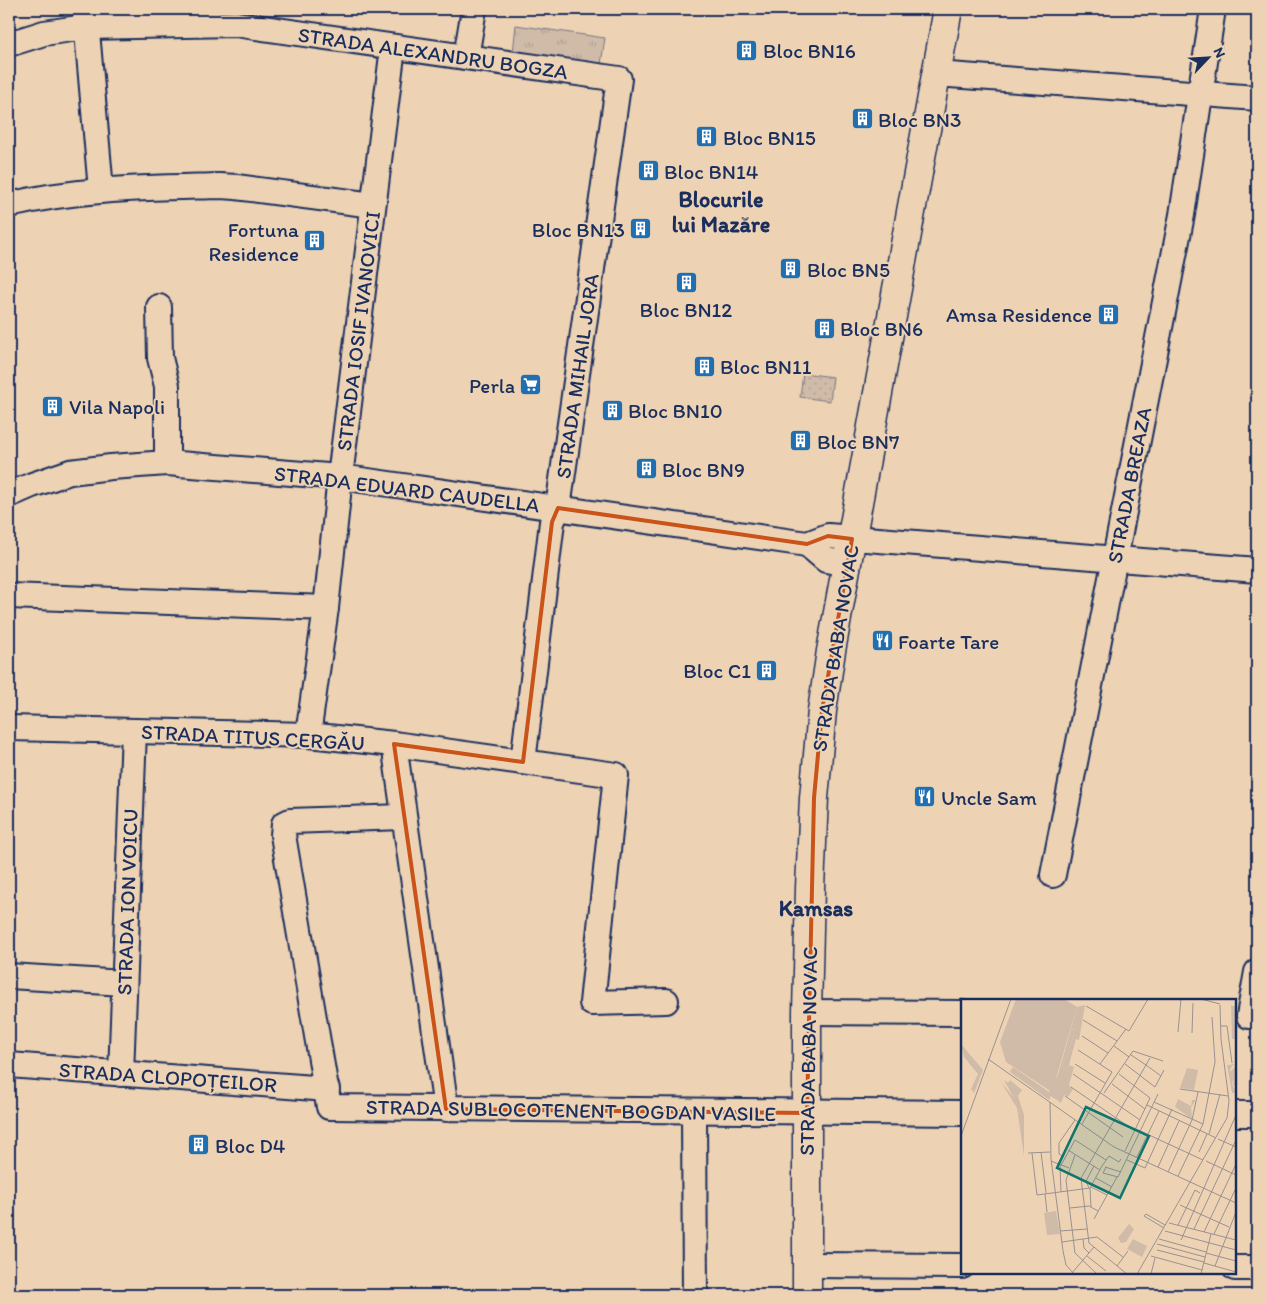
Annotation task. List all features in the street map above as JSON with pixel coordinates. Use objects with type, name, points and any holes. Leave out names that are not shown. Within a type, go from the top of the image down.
[{"type":"main road","name":"STRADA BABA NOVAC","points":[[807,1295],[807,1012],[814,798],[822,711],[948,9]]},
{"type":"street","points":[[466,57],[474,9]]},
{"type":"street","name":"STRADA BREAZA","points":[[1053,875],[1182,215],[1213,9]]},
{"type":"street","name":"STRADA ALEXANDRU BOGZA","points":[[9,44],[86,18],[235,16],[393,47],[619,80]]},
{"type":"street","points":[[86,18],[101,190]]},
{"type":"street","name":"STRADA IOSIF IVANOVICI","points":[[308,735],[326,608],[340,477],[393,47]]},
{"type":"street","points":[[936,74],[1257,98]]},
{"type":"street","name":"STRADA MIHAIL JORA","points":[[522,762],[552,522],[558,508],[619,80]]},
{"type":"street","points":[[9,205],[28,200],[101,190],[236,187],[373,205]]},
{"type":"street","points":[[159,307],[160,358],[167,386],[167,464]]},
{"type":"street","name":"STRADA EDUARD CAUDELLA","points":[[9,495],[32,484],[70,472],[112,467],[167,464],[340,477],[807,544],[828,536],[850,551],[1115,559],[1257,570]]},
{"type":"street","points":[[9,596],[326,608]]},
{"type":"street","name":"STRADA TITUS CERGĂU","points":[[9,728],[308,735],[394,744],[616,775],[592,1002],[666,1001]]},
{"type":"street","name":"STRADA ION VOICU","points":[[121,1074],[134,731]]},
{"type":"street","points":[[394,744],[446,1109]]},
{"type":"street","points":[[328,1098],[283,835],[284,824],[290,820],[403,817]]},
{"type":"street","points":[[1247,1016],[1257,972]]},
{"type":"street","points":[[9,976],[124,983]]},
{"type":"street","points":[[807,1012],[961,1013]]},
{"type":"street","name":"STRADA CLOPOȚEILOR","points":[[9,1065],[121,1074],[328,1098]]},
{"type":"street","name":"STRADA SUBLOCOTENENT BOGDAN VASILE","points":[[328,1098],[446,1109],[961,1113]]},
{"type":"street","points":[[694,1112],[695,1295]]},
{"type":"street","points":[[1236,1114],[1257,1114]]},
{"type":"street","points":[[807,1265],[961,1266]]},
{"type":"street","points":[[1236,1268],[1257,1268]]},
{"type":"highlighted area","points":[[558,508],[807,544],[828,536],[852,539],[822,711],[814,798],[807,1113],[446,1109],[394,744],[523,762],[552,522]]},
{"type":"green space","points":[[95,9],[219,9],[207,17],[102,17]]},
{"type":"green space","points":[[516,25],[605,38],[601,64],[513,52]]},
{"type":"green space","points":[[803,373],[833,377],[830,401],[800,397]]},
{"type":"place","name":"Bloc BN16","points":[[747,50]]},
{"type":"place","name":"Bloc BN3","points":[[862,119]]},
{"type":"place","name":"Bloc BN15","points":[[707,137]]},
{"type":"place","name":"Bloc BN14","points":[[648,171]]},
{"type":"place","name":"Bloc BN13","points":[[641,229]]},
{"type":"place","name":"Fortuna Residence","points":[[315,241]]},
{"type":"place","name":"Bloc BN5","points":[[791,269]]},
{"type":"place","name":"Bloc BN12","points":[[686,282]]},
{"type":"place","name":"Amsa Residence","points":[[1108,314]]},
{"type":"place","name":"Bloc BN6","points":[[824,328]]},
{"type":"place","name":"Bloc BN11","points":[[704,366]]},
{"type":"place","name":"Perla","points":[[531,385]]},
{"type":"place","name":"Vila Napoli","points":[[53,406]]},
{"type":"place","name":"Bloc BN10","points":[[612,410]]},
{"type":"place","name":"Bloc BN7","points":[[801,441]]},
{"type":"place","name":"Bloc BN9","points":[[646,469]]},
{"type":"place","name":"Foarte Tare","points":[[882,641]]},
{"type":"place","name":"Bloc C1","points":[[767,670]]},
{"type":"place","name":"Uncle Sam","points":[[925,797]]},
{"type":"place","name":"Bloc D4","points":[[199,1145]]},
{"type":"district","name":"Blocurile lui Mazăre","points":[[721,212]]},
{"type":"district","name":"Kamsas","points":[[816,908]]}]
